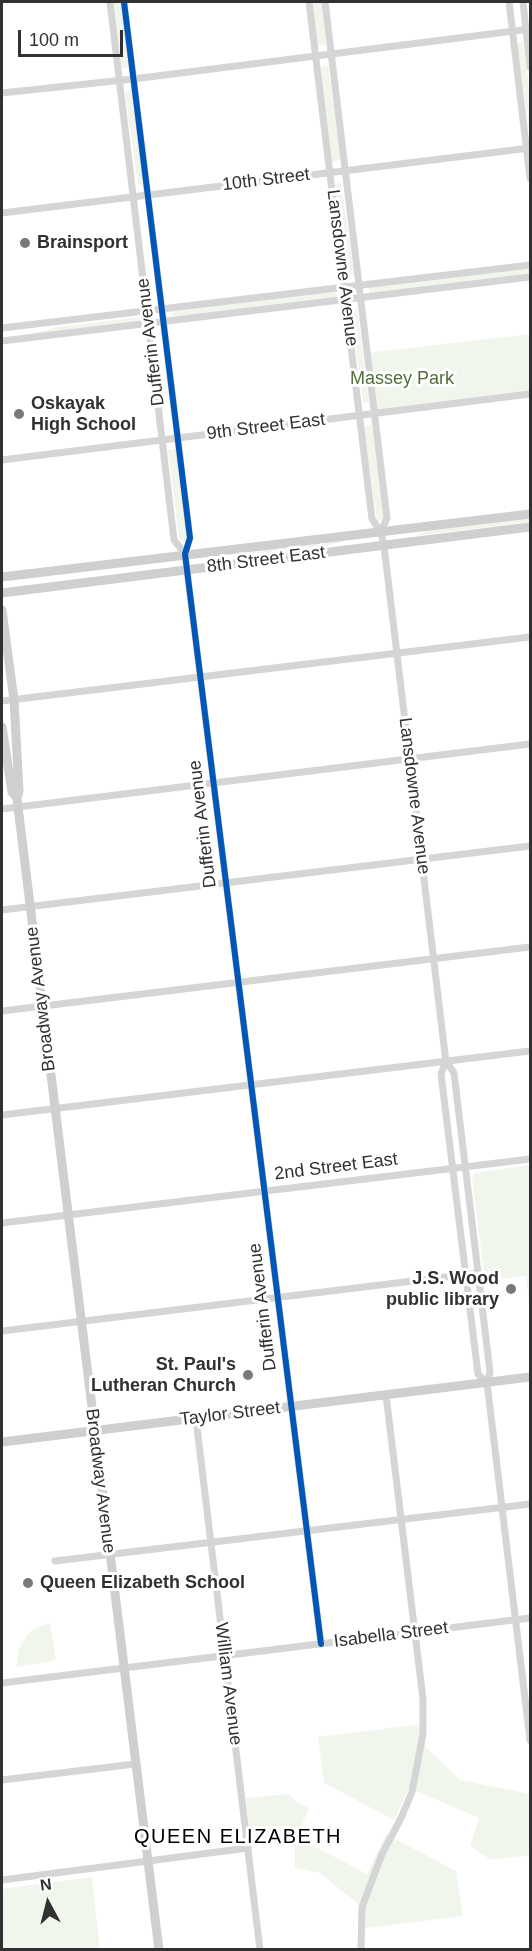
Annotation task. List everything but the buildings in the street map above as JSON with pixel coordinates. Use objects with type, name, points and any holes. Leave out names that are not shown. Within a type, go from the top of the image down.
[{"type":"main road","name":"8th Street East","points":[[2,577],[531,514]]},
{"type":"main road","name":"8th Street East","points":[[2,593],[531,527]]},
{"type":"main road","name":"Broadway Avenue","points":[[2,610],[14,700],[19,791],[17,802],[159,1950]]},
{"type":"main road","name":"Broadway Avenue","points":[[2,727],[12,792],[17,802]]},
{"type":"main road","name":"Taylor Street","points":[[2,1442],[531,1377]]},
{"type":"street","name":"Dufferin Avenue","points":[[111,2],[174,540],[185,554]]},
{"type":"street","name":"Dufferin Avenue","points":[[124,2],[190,538],[185,554],[321,1644]]},
{"type":"street","name":"Lansdowne Avenue","points":[[309,2],[372,519],[381,532],[384,546],[446,1061],[454,1073],[490,1372],[487,1383],[531,1740]]},
{"type":"street","name":"Lansdowne Avenue","points":[[325,2],[387,518],[381,532]]},
{"type":"street","points":[[509,2],[531,178]]},
{"type":"street","points":[[522,2],[528,29],[531,67]]},
{"type":"street","points":[[2,93],[134,79],[528,29]]},
{"type":"street","name":"10th Street","points":[[2,213],[529,148]]},
{"type":"street","points":[[2,328],[531,265]]},
{"type":"street","points":[[2,341],[531,277]]},
{"type":"street","name":"9th Street East","points":[[2,460],[531,394]]},
{"type":"street","points":[[2,702],[531,637]]},
{"type":"street","points":[[2,809],[17,802],[214,783],[531,744]]},
{"type":"street","points":[[2,910],[531,846]]},
{"type":"street","points":[[2,1011],[531,947]]},
{"type":"street","points":[[2,1115],[531,1051]]},
{"type":"street","name":"Lansdowne Avenue","points":[[446,1061],[441,1074],[465,1274],[478,1374],[487,1383]]},
{"type":"street","name":"2nd Street East","points":[[2,1223],[531,1159]]},
{"type":"street","points":[[2,1331],[478,1273]]},
{"type":"street","points":[[361,1950],[362,1907],[382,1854],[412,1792],[423,1734],[423,1699],[386,1395]]},
{"type":"street","name":"William Avenue","points":[[196,1419],[260,1950]]},
{"type":"street","points":[[55,1560],[531,1504]]},
{"type":"street","name":"Isabella Street","points":[[2,1683],[531,1618]]},
{"type":"street","points":[[2,1780],[135,1764]]},
{"type":"street","points":[[2,1880],[248,1848]]},
{"type":"green space","points":[[114,2],[122,2],[129,68],[122,68]]},
{"type":"green space","points":[[312,2],[322,2],[326,46],[317,45]]},
{"type":"green space","points":[[523,41],[530,95],[530,138],[517,43]]},
{"type":"green space","points":[[328,65],[341,159],[332,162],[320,68]]},
{"type":"green space","points":[[131,90],[144,184],[138,185],[125,92]]},
{"type":"green space","points":[[341,182],[354,275],[348,277],[335,184]]},
{"type":"green space","points":[[530,267],[530,275],[369,293],[369,287]]},
{"type":"green space","points":[[335,291],[337,297],[173,318],[172,313],[173,311]]},
{"type":"green space","points":[[357,309],[369,401],[363,403],[351,311]]},
{"type":"green space","points":[[140,317],[141,321],[28,335],[58,327]]},
{"type":"green space","name":"Massey Park","points":[[530,334],[530,394],[374,414],[367,353]]},
{"type":"green space","points":[[372,424],[384,519],[377,521],[364,427]]},
{"type":"green space","points":[[176,449],[187,536],[183,542],[179,537],[168,450]]},
{"type":"green space","points":[[530,518],[530,522],[415,536],[430,530]]},
{"type":"green space","points":[[341,541],[311,549],[242,558],[242,556],[265,550]]},
{"type":"green space","points":[[530,1165],[530,1312],[526,1276],[485,1281],[472,1177],[475,1173]]},
{"type":"green space","points":[[50,1623],[56,1659],[16,1667],[19,1649],[27,1635],[36,1628]]},
{"type":"green space","points":[[423,1724],[425,1746],[460,1780],[530,1794],[530,1855],[491,1860],[470,1846],[479,1818],[409,1788],[394,1820],[324,1783],[318,1737]]},
{"type":"green space","points":[[289,1794],[295,1801],[309,1808],[297,1837],[367,1874],[386,1834],[456,1871],[463,1916],[359,1929],[362,1907],[320,1873],[295,1868],[295,1846],[278,1842],[251,1843],[246,1798]]},
{"type":"green space","points":[[92,1877],[100,1949],[2,1949],[2,1889]]},
{"type":"cycle path","points":[[124,2],[190,538],[185,554],[321,1644]]},
{"type":"place","name":"Brainsport","points":[[25,243]]},
{"type":"place","name":"Oskayak High School","points":[[19,414]]},
{"type":"place","name":"J.S. Wood public library","points":[[511,1289]]},
{"type":"place","name":"St. Paul's Lutheran Church","points":[[248,1375]]},
{"type":"place","name":"Queen Elizabeth School","points":[[28,1583]]},
{"type":"district","name":"QUEEN ELIZABETH","points":[[238,1837]]}]
